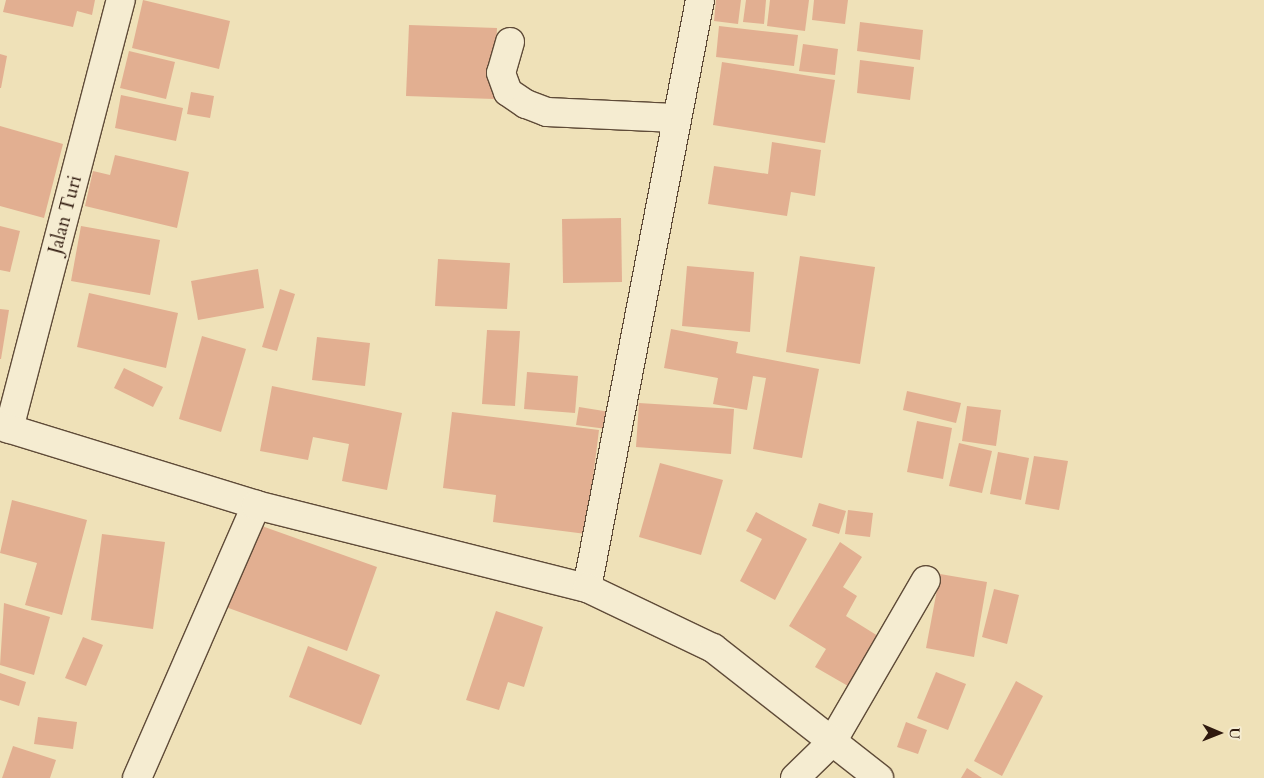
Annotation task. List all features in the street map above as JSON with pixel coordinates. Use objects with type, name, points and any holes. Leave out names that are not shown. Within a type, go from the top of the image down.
[{"type":"street","name":"Jalan Turi","points":[[4,427],[121,0]]},
{"type":"street","points":[[587,588],[647,288],[675,118],[700,0]]},
{"type":"street","points":[[510,42],[501,73],[508,92],[526,104],[547,112],[675,118]]},
{"type":"street","points":[[4,427],[256,505],[587,588],[713,648],[879,778]]},
{"type":"street","points":[[137,778],[256,505]]},
{"type":"street","points":[[795,778],[832,742],[926,580]]},
{"type":"building","points":[[6,0],[95,0],[92,15],[77,11],[73,27],[3,12]]},
{"type":"building","points":[[143,0],[230,21],[219,69],[132,48]]},
{"type":"building","points":[[716,0],[741,0],[738,24],[714,21]]},
{"type":"building","points":[[746,0],[766,0],[764,24],[743,22]]},
{"type":"building","points":[[770,0],[809,0],[805,31],[767,26]]},
{"type":"building","points":[[814,0],[848,0],[845,24],[812,20]]},
{"type":"building","points":[[860,22],[923,30],[920,60],[857,51]]},
{"type":"building","points":[[409,25],[497,28],[494,99],[406,96]]},
{"type":"building","points":[[719,26],[798,35],[794,66],[716,57]]},
{"type":"building","points":[[803,44],[838,49],[835,75],[799,71]]},
{"type":"building","points":[[129,51],[175,62],[166,99],[120,88]]},
{"type":"building","points":[[0,54],[7,56],[1,88],[0,88]]},
{"type":"building","points":[[860,60],[914,67],[910,100],[857,93]]},
{"type":"building","points":[[722,62],[835,80],[825,143],[713,125]]},
{"type":"building","points":[[191,92],[214,96],[210,118],[187,114]]},
{"type":"building","points":[[121,95],[183,108],[176,141],[115,128]]},
{"type":"building","points":[[0,126],[63,144],[44,218],[0,206]]},
{"type":"building","points":[[772,142],[821,150],[815,196],[791,192],[787,216],[708,204],[714,166],[768,174]]},
{"type":"building","points":[[115,155],[189,172],[177,228],[85,206],[93,171],[110,175]]},
{"type":"building","points":[[621,218],[622,282],[563,283],[562,219]]},
{"type":"building","points":[[0,226],[20,231],[10,272],[0,270]]},
{"type":"building","points":[[81,226],[160,240],[150,295],[71,281]]},
{"type":"building","points":[[800,256],[875,267],[860,364],[786,352]]},
{"type":"building","points":[[438,259],[510,263],[507,309],[435,306]]},
{"type":"building","points":[[687,266],[754,272],[750,332],[682,326]]},
{"type":"building","points":[[258,269],[264,308],[198,320],[191,281]]},
{"type":"building","points":[[280,289],[295,294],[277,351],[262,347]]},
{"type":"building","points":[[89,293],[178,313],[166,368],[77,347]]},
{"type":"building","points":[[0,309],[9,310],[1,359],[0,359]]},
{"type":"building","points":[[671,329],[738,342],[736,353],[819,369],[802,458],[753,449],[766,378],[753,376],[747,410],[713,404],[718,378],[664,368]]},
{"type":"building","points":[[487,330],[520,331],[515,406],[482,404]]},
{"type":"building","points":[[202,336],[246,349],[221,432],[179,419]]},
{"type":"building","points":[[317,337],[370,343],[365,386],[312,380]]},
{"type":"building","points":[[124,368],[163,387],[153,407],[114,388]]},
{"type":"building","points":[[527,372],[578,376],[575,413],[524,409]]},
{"type":"building","points":[[272,386],[402,413],[387,490],[342,481],[349,444],[313,437],[308,460],[260,451]]},
{"type":"building","points":[[907,391],[961,403],[956,423],[903,410]]},
{"type":"building","points":[[639,403],[734,409],[731,454],[636,447]]},
{"type":"building","points":[[967,406],[1001,410],[996,446],[962,441]]},
{"type":"building","points":[[579,407],[610,412],[607,429],[576,425]]},
{"type":"building","points":[[452,412],[599,430],[586,534],[493,522],[496,495],[443,488]]},
{"type":"building","points":[[917,421],[952,428],[943,479],[907,472]]},
{"type":"building","points":[[959,443],[992,451],[982,493],[949,486]]},
{"type":"building","points":[[998,452],[1029,458],[1021,500],[990,494]]},
{"type":"building","points":[[1034,456],[1068,461],[1059,510],[1025,504]]},
{"type":"building","points":[[660,463],[723,480],[701,555],[639,537]]},
{"type":"building","points":[[12,500],[87,520],[62,615],[25,605],[37,563],[0,553]]},
{"type":"building","points":[[819,503],[846,511],[839,534],[812,526]]},
{"type":"building","points":[[848,510],[873,513],[870,537],[845,534]]},
{"type":"building","points":[[756,512],[807,539],[775,600],[740,581],[762,539],[746,531]]},
{"type":"building","points":[[253,523],[377,567],[347,651],[223,606]]},
{"type":"building","points":[[102,534],[165,542],[153,629],[91,620]]},
{"type":"building","points":[[840,542],[862,557],[843,587],[857,596],[846,616],[878,636],[848,686],[815,667],[826,649],[789,626]]},
{"type":"building","points":[[940,574],[987,582],[974,657],[926,648]]},
{"type":"building","points":[[994,589],[1019,595],[1007,644],[982,637]]},
{"type":"building","points":[[4,603],[50,617],[34,675],[0,665]]},
{"type":"building","points":[[496,611],[543,627],[524,687],[508,682],[499,710],[466,700]]},
{"type":"building","points":[[83,637],[103,645],[86,686],[65,678]]},
{"type":"building","points":[[308,646],[380,675],[361,725],[289,697]]},
{"type":"building","points":[[936,672],[966,684],[948,730],[917,718]]},
{"type":"building","points":[[0,673],[26,682],[19,706],[0,700]]},
{"type":"building","points":[[1016,681],[1043,696],[1002,776],[974,761]]},
{"type":"building","points":[[38,717],[77,722],[73,749],[34,744]]},
{"type":"building","points":[[906,722],[927,730],[918,754],[897,747]]},
{"type":"building","points":[[13,746],[56,760],[50,778],[2,778]]},
{"type":"building","points":[[967,768],[982,778],[961,778]]}]
